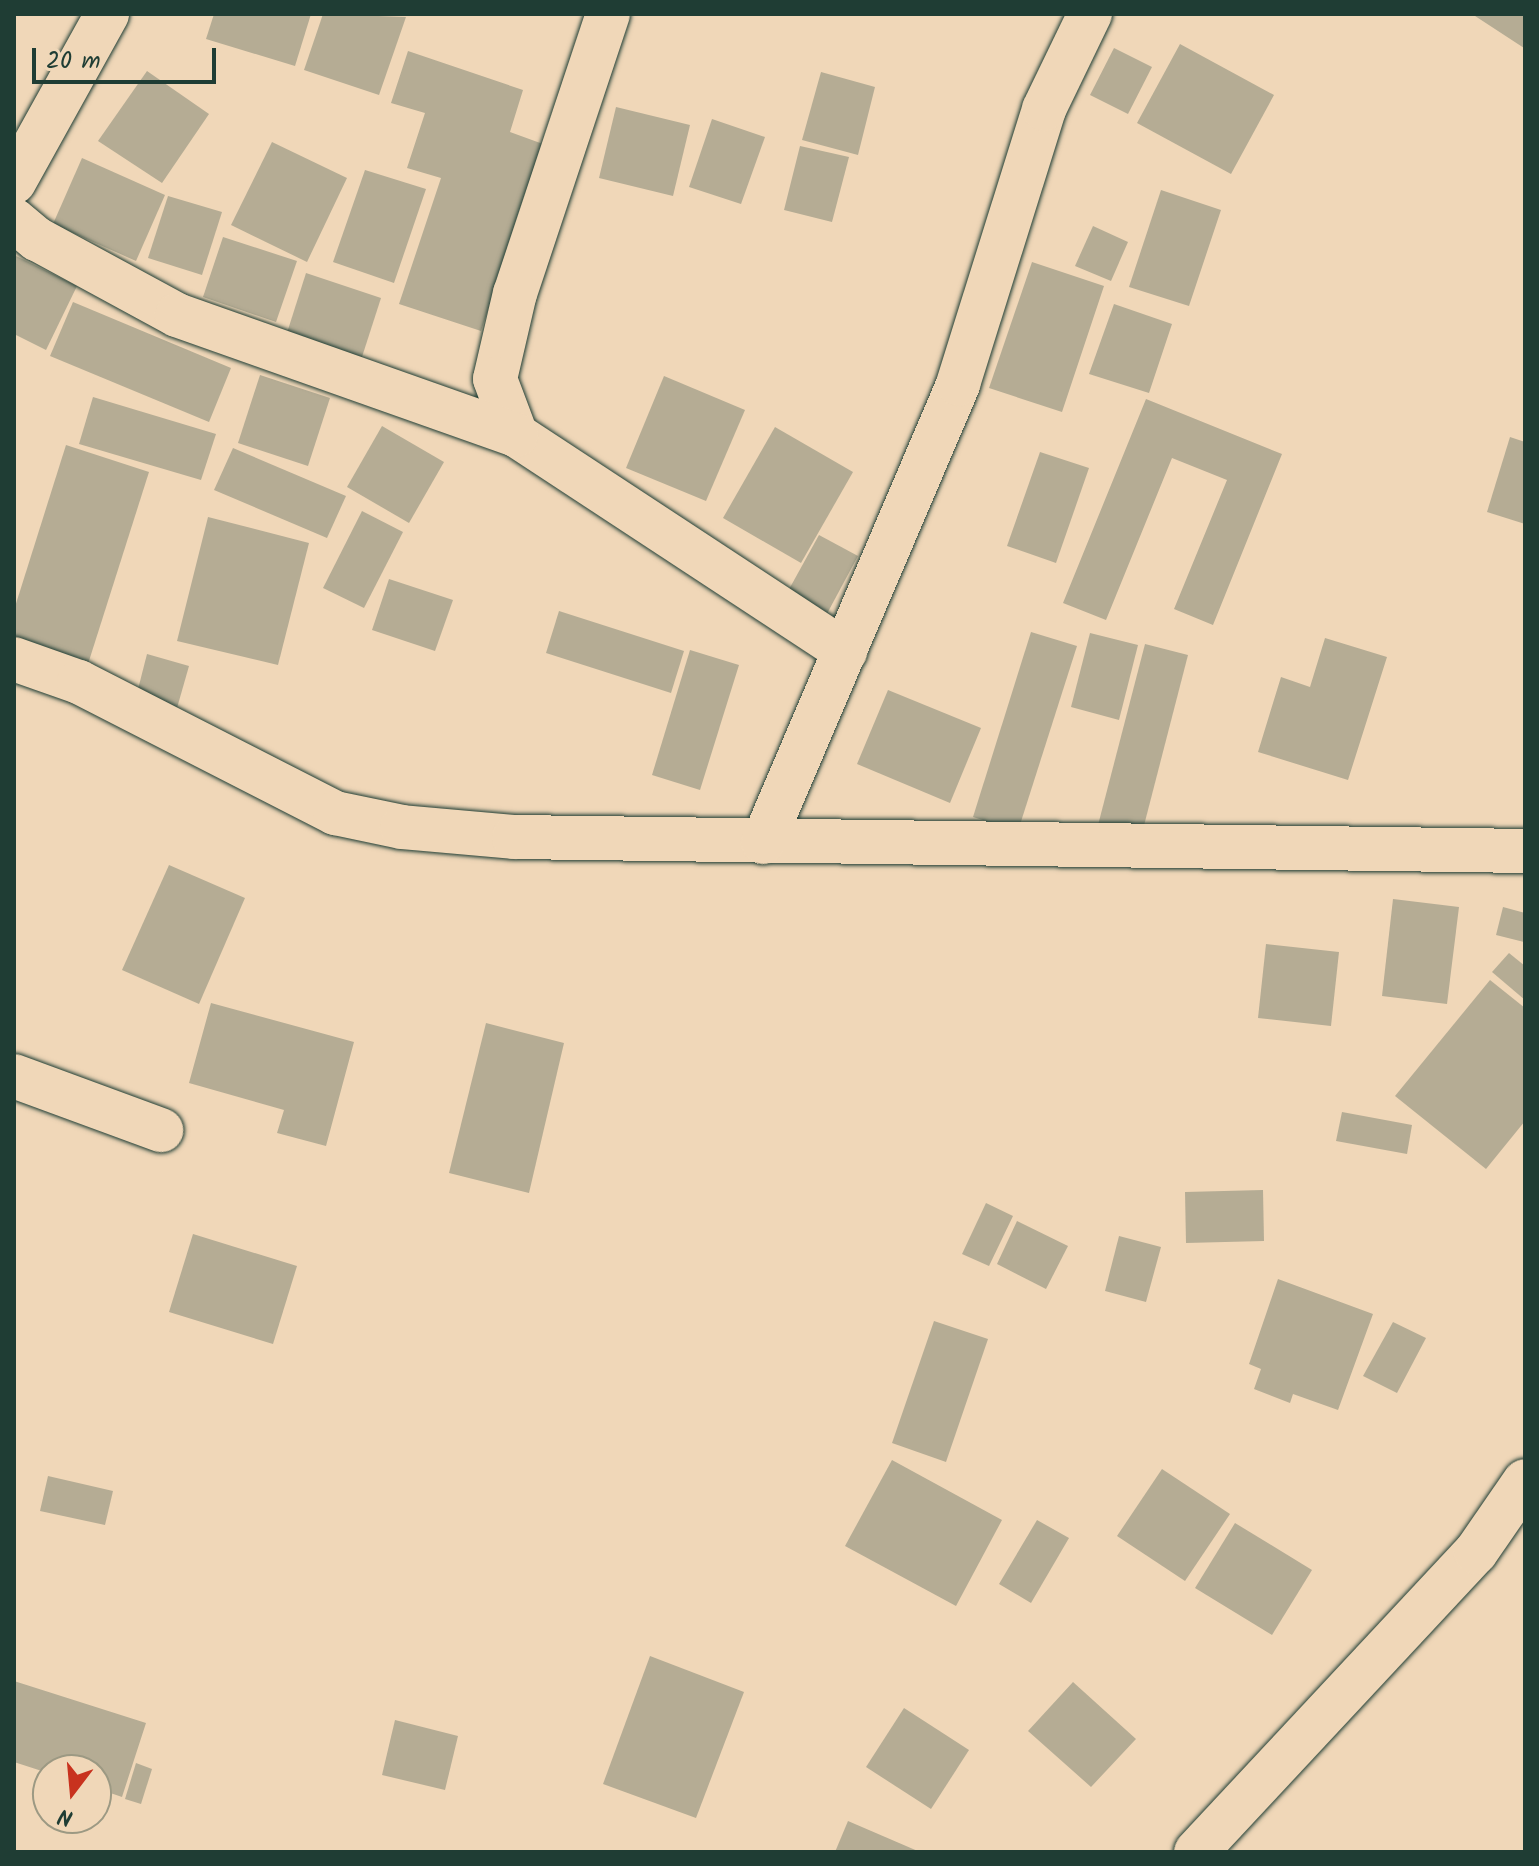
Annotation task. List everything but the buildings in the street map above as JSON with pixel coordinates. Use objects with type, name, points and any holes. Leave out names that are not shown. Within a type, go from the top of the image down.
[{"type":"street","points":[[14,182],[107,14]]},
{"type":"street","points":[[516,435],[495,379],[515,293],[608,14]]},
{"type":"street","points":[[763,842],[958,384],[1044,109],[1090,14]]},
{"type":"street","points":[[14,220],[37,239],[177,315],[516,435],[845,651]]},
{"type":"street","points":[[14,659],[79,682],[335,813],[402,827],[514,837],[1525,851]]},
{"type":"street","points":[[14,1076],[161,1130]]},
{"type":"street","points":[[1196,1852],[1476,1552],[1525,1481]]}]
